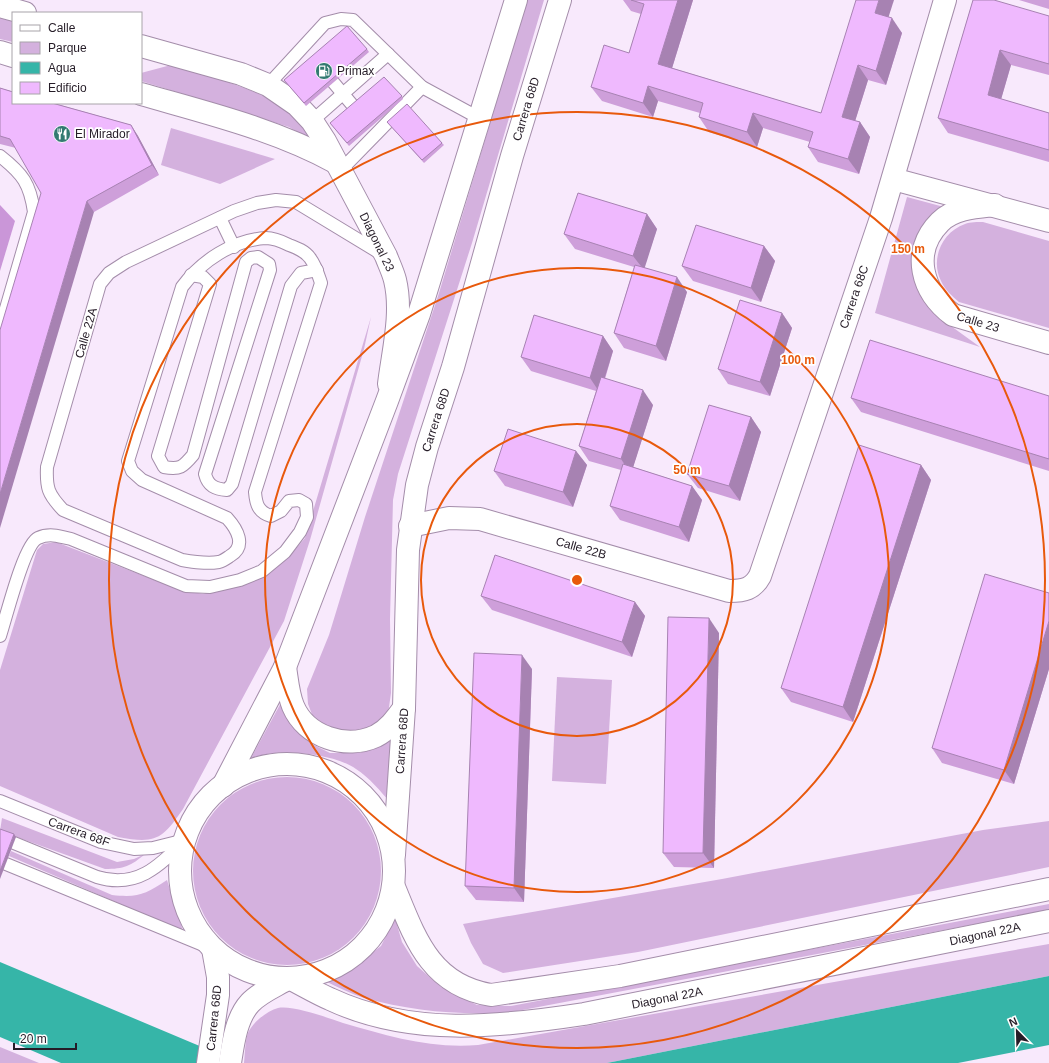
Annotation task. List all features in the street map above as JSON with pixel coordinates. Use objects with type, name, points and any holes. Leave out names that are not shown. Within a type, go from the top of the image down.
[{"type":"street","points":[[223,786],[250,771],[282,764],[312,767],[343,779],[367,799],[385,826],[394,855],[394,887],[386,913],[376,931],[352,956],[328,970],[309,976],[290,978],[262,975],[236,965],[213,949],[198,931],[188,912],[183,895],[180,871],[185,840],[200,810],[223,786],[285,666],[419,314],[516,0]]},
{"type":"street","name":"Carrera 68D","points":[[394,855],[404,708],[410,526],[417,485],[427,447],[453,367],[512,156],[560,0]]},
{"type":"street","name":"Carrera 68C","points":[[751,588],[760,576],[893,178],[945,0]]},
{"type":"street","points":[[0,6],[21,12]]},
{"type":"street","name":"Diagonal 23","points":[[142,46],[241,74],[268,85],[297,105],[312,121],[325,141],[386,256],[395,279],[397,294],[397,318],[387,401]]},
{"type":"street","points":[[0,52],[12,56]]},
{"type":"street","points":[[142,61],[169,54]]},
{"type":"street","points":[[142,94],[260,129],[304,146],[338,166]]},
{"type":"street","name":"Calle 23","points":[[893,178],[995,205],[1049,222]]},
{"type":"street","name":"Calle 23","points":[[995,205],[963,209],[940,221],[927,239],[923,250],[922,262],[930,291],[940,305],[953,315],[1049,343]]},
{"type":"street","name":"Calle 22B","points":[[410,526],[449,518],[480,519],[729,591],[751,588]]},
{"type":"street","points":[[285,666],[293,706],[304,722],[319,735],[338,741],[357,742],[376,736],[392,725],[404,708]]},
{"type":"street","points":[[394,887],[417,941],[427,957],[439,971],[454,982],[474,993],[491,996],[620,976],[1049,890]]},
{"type":"street","name":"Diagonal 22A","points":[[290,978],[330,1000],[394,1020],[463,1027],[522,1024],[584,1014],[1049,921]]},
{"type":"street","name":"Carrera 68D","points":[[210,1053],[218,982],[213,949]]},
{"type":"street","name":"Carrera 68D","points":[[232,1055],[244,1011],[249,1004],[257,997],[290,978]]},
{"type":"lane","points":[[268,85],[306,50],[325,24],[341,19],[353,20],[422,87],[479,118]]},
{"type":"lane","points":[[312,121],[388,54]]},
{"type":"lane","points":[[334,82],[354,106]]},
{"type":"lane","points":[[338,166],[374,129],[422,87]]},
{"type":"lane","points":[[0,156],[17,169],[28,186],[31,192],[34,212],[0,329]]},
{"type":"lane","name":"Calle 22A","points":[[191,275],[182,287],[128,461],[132,471],[142,480],[227,518],[236,528],[240,543],[237,552],[221,562],[200,563],[182,560],[63,510],[52,499],[46,485],[47,467],[100,284],[109,273],[126,262],[220,218],[257,203],[276,200],[296,202],[386,256]]},
{"type":"lane","points":[[220,218],[234,246]]},
{"type":"lane","points":[[0,636],[27,551],[36,538],[51,534],[71,539],[186,586],[210,587],[240,580],[262,571],[285,552],[300,532],[307,517],[306,504],[299,500],[289,501],[281,512],[271,516],[263,513],[256,504],[255,492],[321,283],[317,270],[309,256],[300,249],[267,238],[234,246],[210,259],[191,275]]},
{"type":"lane","points":[[191,275],[203,277],[210,284],[158,456],[164,467],[176,469],[185,465],[193,455],[246,262],[251,258],[258,257],[269,264],[270,270],[205,474],[207,481],[216,489],[226,490],[232,484],[291,286],[301,273],[317,270]]},
{"type":"lane","name":"Carrera 68F","points":[[0,801],[101,842],[134,849],[153,848],[185,840]]},
{"type":"lane","points":[[14,843],[97,877],[108,880],[125,881],[142,876],[162,864],[185,840]]},
{"type":"lane","points":[[6,864],[157,928],[213,949]]},
{"type":"green space","points":[[527,0],[544,0],[472,243],[398,474],[393,500],[390,619],[391,693],[388,714],[375,726],[360,734],[332,734],[313,717],[308,704],[307,689],[329,635],[365,517],[439,293]]},
{"type":"green space","points":[[0,17],[12,21],[12,42],[0,39]]},
{"type":"green space","points":[[171,65],[239,86],[272,100],[287,109],[304,122],[319,145],[289,127],[142,81],[142,73]]},
{"type":"green space","points":[[171,128],[275,159],[220,184],[161,165]]},
{"type":"green space","points":[[907,197],[944,207],[922,228],[915,245],[944,321],[980,347],[875,313]]},
{"type":"green space","points":[[972,222],[983,222],[1049,241],[1049,328],[959,302],[949,293],[941,281],[937,264],[940,247],[944,240],[950,233],[965,224]]},
{"type":"green space","points":[[371,317],[364,349],[310,540],[284,621],[183,809],[176,819],[163,833],[156,837],[141,840],[118,837],[0,786],[0,670],[37,550],[43,544],[56,542],[175,588],[203,594],[243,583],[278,566],[305,538]]},
{"type":"green space","points":[[557,677],[612,680],[606,784],[552,781]]},
{"type":"green space","points":[[283,699],[310,743],[330,753],[360,753],[379,742],[393,730],[391,803],[366,776],[348,764],[339,761],[317,755],[294,753],[272,753],[251,758]]},
{"type":"green space","points":[[278,777],[296,777],[314,781],[331,788],[347,798],[360,811],[374,835],[381,862],[381,880],[374,907],[360,931],[347,944],[331,954],[314,961],[296,965],[278,965],[260,961],[243,954],[227,944],[214,931],[204,915],[197,898],[193,880],[193,862],[197,844],[204,827],[214,811],[227,798],[243,788],[260,781]]},
{"type":"green space","points":[[2,818],[117,862],[134,859],[145,854],[127,866],[105,869],[0,831]]},
{"type":"green space","points":[[1049,821],[1049,867],[638,952],[503,973],[483,964],[471,943],[463,924],[722,879],[983,830]]},
{"type":"green space","points":[[11,851],[112,895],[129,896],[141,894],[153,889],[167,880],[183,931],[9,856]]},
{"type":"green space","points":[[1049,904],[1049,910],[512,1012],[456,1013],[400,1006],[364,998],[325,981],[356,965],[381,946],[395,918],[402,942],[417,966],[441,987],[477,1005],[511,1006]]},
{"type":"green space","points":[[1049,944],[1049,976],[607,1063],[244,1063],[246,1040],[250,1029],[269,1012],[278,1008],[292,1008],[301,1010],[393,1037],[443,1045],[478,1045]]},
{"type":"green space","points":[[0,1047],[39,1063],[0,1063]]},
{"type":"shaded area","points":[[0,205],[15,221],[0,271]]},
{"type":"water","points":[[0,962],[240,1063],[61,1063],[0,1037]]},
{"type":"water","points":[[1049,976],[1049,1045],[958,1063],[607,1063]]},
{"type":"building","points":[[631,0],[678,0],[658,64],[821,113],[856,0],[879,0],[875,13],[892,18],[876,71],[858,65],[842,117],[860,122],[848,159],[808,147],[813,132],[753,113],[747,132],[699,117],[703,103],[648,86],[643,103],[591,87],[604,45],[629,53],[644,4]]},
{"type":"building","points":[[973,0],[994,0],[1049,16],[1049,64],[1000,50],[988,95],[1049,113],[1049,150],[938,118]]},
{"type":"building","name":"Primax","points":[[347,26],[367,49],[304,103],[284,80]]},
{"type":"building","name":"Primax","points":[[384,77],[402,96],[347,143],[330,123]]},
{"type":"building","points":[[0,88],[12,92],[12,104],[56,104],[131,125],[152,165],[87,201],[0,494],[0,330],[41,193],[10,139],[0,136]]},
{"type":"building","points":[[407,104],[442,143],[422,160],[387,122]]},
{"type":"building","points":[[578,193],[647,214],[633,256],[564,234]]},
{"type":"building","points":[[696,225],[764,246],[751,288],[682,266]]},
{"type":"building","points":[[635,265],[677,277],[656,346],[614,333]]},
{"type":"building","points":[[740,300],[782,313],[760,382],[718,369]]},
{"type":"building","points":[[534,315],[603,336],[590,378],[521,357]]},
{"type":"building","points":[[870,340],[1049,396],[1049,459],[851,398]]},
{"type":"building","points":[[601,377],[643,390],[621,459],[579,446]]},
{"type":"building","points":[[709,405],[751,417],[729,486],[687,474]]},
{"type":"building","points":[[508,429],[576,451],[563,492],[494,471]]},
{"type":"building","points":[[859,445],[921,465],[843,707],[781,688]]},
{"type":"building","points":[[623,464],[692,486],[679,527],[610,506]]},
{"type":"building","points":[[495,555],[635,602],[622,642],[481,596]]},
{"type":"building","points":[[985,574],[1049,593],[1049,621],[1004,770],[932,748]]},
{"type":"building","points":[[668,617],[709,618],[703,853],[663,853]]},
{"type":"building","points":[[474,653],[522,655],[514,888],[465,886]]},
{"type":"building","points":[[0,829],[14,834],[0,871]]},
{"type":"place","name":"Primax","points":[[324,71]]},
{"type":"place","name":"El Mirador","points":[[62,134]]}]
